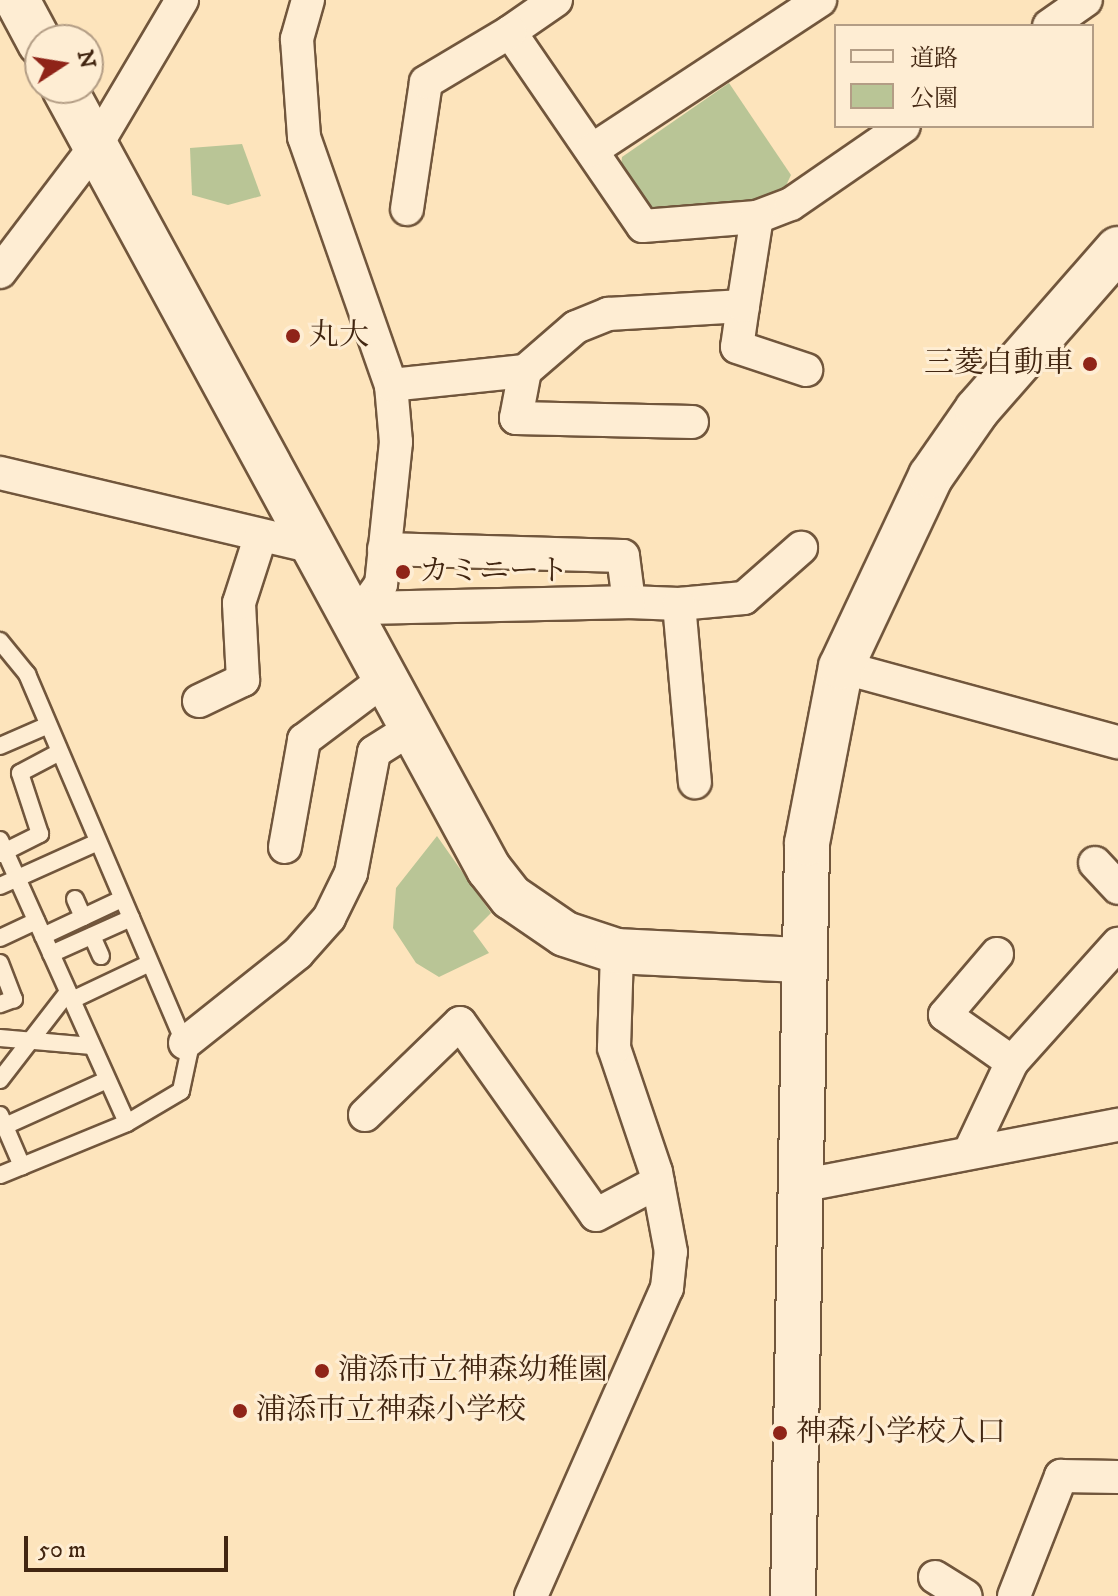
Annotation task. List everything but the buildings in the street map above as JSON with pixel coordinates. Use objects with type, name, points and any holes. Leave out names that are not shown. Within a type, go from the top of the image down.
[{"type":"street","points":[[17,0],[30,24]]},
{"type":"street","points":[[0,272],[95,147],[182,0]]},
{"type":"street","points":[[308,0],[297,39],[304,137],[391,385],[396,442],[384,549],[362,615]]},
{"type":"street","points":[[407,209],[426,82],[510,32],[556,0]]},
{"type":"street","points":[[592,150],[820,0]]},
{"type":"street","points":[[1052,24],[1086,0]]},
{"type":"street","points":[[510,32],[643,226],[757,217],[791,204],[901,128]]},
{"type":"street","points":[[72,104],[312,547],[362,615],[385,679],[511,897],[565,934],[617,951],[803,960]]},
{"type":"street","points":[[757,217],[737,347],[806,370]]},
{"type":"street","points":[[793,1596],[807,843],[841,667],[931,476],[977,410],[1118,249]]},
{"type":"street","points":[[391,385],[525,371],[576,327],[608,314],[743,306]]},
{"type":"street","points":[[525,371],[516,418],[692,422]]},
{"type":"street","points":[[0,473],[260,538],[312,547]]},
{"type":"street","points":[[199,701],[243,680],[239,603],[260,538]]},
{"type":"street","points":[[362,615],[629,602],[679,604],[744,598],[801,548]]},
{"type":"street","points":[[384,549],[623,556],[629,602]]},
{"type":"street","points":[[679,604],[695,782]]},
{"type":"street","points":[[841,667],[1118,742]]},
{"type":"street","points":[[285,847],[304,740],[385,679]]},
{"type":"street","points":[[185,1043],[298,953],[329,918],[351,873],[374,752],[412,728]]},
{"type":"street","points":[[1095,863],[1118,888]]},
{"type":"street","points":[[969,1153],[1012,1062],[1118,944]]},
{"type":"street","points":[[531,1596],[667,1288],[671,1252],[658,1182],[614,1048],[617,951]]},
{"type":"street","points":[[997,954],[945,1015],[1012,1062]]},
{"type":"street","points":[[365,1115],[460,1023],[596,1215],[658,1182]]},
{"type":"street","points":[[800,1186],[1118,1125]]},
{"type":"street","points":[[1014,1596],[1061,1476],[1118,1477]]},
{"type":"street","points":[[935,1577],[966,1596]]},
{"type":"lane","points":[[0,641],[27,674],[46,726],[185,1043],[181,1091],[127,1123],[0,1175]]},
{"type":"lane","points":[[0,746],[46,726]]},
{"type":"lane","points":[[58,753],[20,773],[40,834],[2,849],[127,1123]]},
{"type":"lane","points":[[0,886],[98,842]]},
{"type":"lane","points":[[75,899],[83,917]]},
{"type":"lane","points":[[0,938],[83,917],[122,899]]},
{"type":"lane","points":[[51,954],[131,918]]},
{"type":"lane","points":[[92,936],[101,956]]},
{"type":"lane","points":[[0,963],[14,999],[0,1004]]},
{"type":"lane","points":[[0,1080],[30,1040],[70,996],[150,963]]},
{"type":"lane","points":[[0,1038],[92,1046]]},
{"type":"lane","points":[[22,1166],[1,1119],[107,1080]]},
{"type":"green space","points":[[729,83],[791,175],[781,196],[659,214],[641,208],[620,175],[622,157]]},
{"type":"green space","points":[[242,144],[261,196],[228,205],[192,195],[190,148]]},
{"type":"green space","points":[[437,836],[491,913],[473,931],[489,953],[439,977],[416,963],[393,928],[396,888]]},
{"type":"place","name":"丸大","points":[[293,336]]},
{"type":"place","name":"三菱自動車","points":[[1090,364]]},
{"type":"place","name":"カミニート","points":[[403,572]]},
{"type":"place","name":"浦添市立神森幼稚園","points":[[322,1371]]},
{"type":"place","name":"浦添市立神森小学校","points":[[240,1411]]},
{"type":"place","name":"神森小学校入口","points":[[780,1433]]}]
